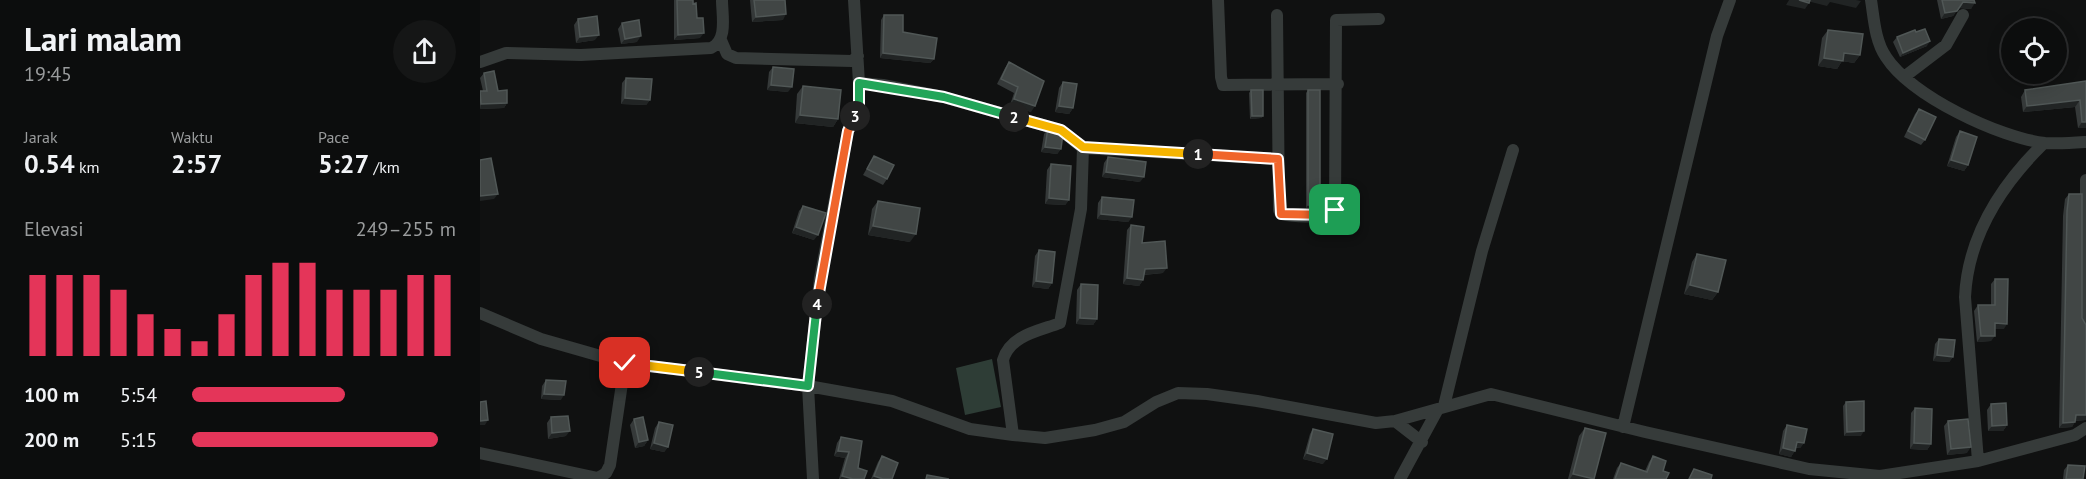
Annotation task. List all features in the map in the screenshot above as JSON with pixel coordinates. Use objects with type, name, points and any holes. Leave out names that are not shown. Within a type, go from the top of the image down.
[{"type":"street","points":[[722,0],[722,40],[726,54],[736,58],[852,61],[858,56]]},
{"type":"street","points":[[813,479],[808,386],[820,278],[848,131],[859,106],[854,0]]},
{"type":"street","points":[[1218,0],[1222,84],[1338,84]]},
{"type":"street","points":[[1623,427],[1717,36],[1730,0]]},
{"type":"street","points":[[1871,0],[1882,51],[1904,77],[1923,91],[1980,122],[2024,139],[2044,143],[2086,142]]},
{"type":"street","points":[[1277,15],[1278,159],[1281,214],[1334,213],[1338,84],[1336,20],[1379,19]]},
{"type":"street","points":[[1904,77],[1946,45],[1963,15]]},
{"type":"street","points":[[480,62],[506,53],[581,55],[711,48],[722,40]]},
{"type":"street","points":[[859,83],[944,97],[1061,130],[1083,147],[1278,159]]},
{"type":"street","points":[[1978,462],[1965,297],[1966,273],[1988,213],[2001,191],[2044,143]]},
{"type":"street","points":[[1013,435],[1003,360],[1005,352],[1018,339],[1060,323],[1081,209],[1083,147]]},
{"type":"street","points":[[1400,479],[1441,407],[1482,251],[1513,150]]},
{"type":"street","points":[[2086,180],[2086,323]]},
{"type":"street","points":[[480,313],[541,339],[625,363],[808,386],[892,401],[970,429],[1045,438],[1095,430],[1124,422],[1156,402],[1178,393],[1207,394],[1257,401],[1364,422],[1395,421],[1482,394],[1500,394],[1808,474],[1880,477],[1978,462],[2086,430]]},
{"type":"street","points":[[480,453],[598,478],[606,473],[610,465],[625,363]]},
{"type":"street","points":[[1395,421],[1422,442]]},
{"type":"shaded area","points":[[992,359],[1001,407],[965,415],[956,368]]},
{"type":"building","points":[[677,0],[693,0],[693,4],[696,3],[697,18],[703,18],[704,33],[678,35]]},
{"type":"building","points":[[754,0],[785,0],[786,14],[756,17]]},
{"type":"building","points":[[1942,0],[1974,0],[1975,3],[1963,2],[1957,11],[1945,13]]},
{"type":"building","points":[[884,15],[903,15],[903,32],[937,38],[934,59],[883,53]]},
{"type":"building","points":[[597,16],[599,35],[580,37],[578,19]]},
{"type":"building","points":[[639,20],[641,36],[625,39],[622,23]]},
{"type":"building","points":[[1925,29],[1930,41],[1903,53],[1897,37]]},
{"type":"building","points":[[1828,30],[1863,34],[1860,55],[1844,53],[1843,61],[1824,58]]},
{"type":"building","points":[[1009,62],[1044,81],[1035,106],[1014,99],[1018,87],[1001,79]]},
{"type":"building","points":[[773,67],[794,69],[792,87],[771,85]]},
{"type":"building","points":[[494,71],[498,91],[507,90],[507,103],[481,104],[480,91],[487,91],[484,73]]},
{"type":"building","points":[[626,78],[652,79],[650,100],[625,98]]},
{"type":"building","points":[[2086,81],[2086,122],[2082,122],[2080,100],[2027,106],[2025,90]]},
{"type":"building","points":[[1063,82],[1077,84],[1073,108],[1059,106]]},
{"type":"building","points":[[803,86],[841,90],[838,119],[800,115]]},
{"type":"building","points":[[1251,90],[1263,90],[1263,116],[1252,116]]},
{"type":"building","points":[[1308,90],[1320,90],[1320,205],[1308,205]]},
{"type":"building","points":[[1919,109],[1936,117],[1925,140],[1908,131]]},
{"type":"building","points":[[1048,128],[1063,133],[1061,149],[1045,147]]},
{"type":"building","points":[[1960,131],[1977,137],[1968,165],[1951,160]]},
{"type":"building","points":[[874,156],[894,165],[887,179],[867,169]]},
{"type":"building","points":[[1108,157],[1146,162],[1144,177],[1106,172]]},
{"type":"building","points":[[491,158],[498,194],[480,196],[480,160]]},
{"type":"building","points":[[1051,164],[1071,166],[1069,200],[1049,198]]},
{"type":"building","points":[[2069,194],[2082,194],[2082,318],[2086,325],[2086,415],[2076,415],[2075,422],[2063,423],[2067,211]]},
{"type":"building","points":[[1102,197],[1134,200],[1132,217],[1101,214]]},
{"type":"building","points":[[878,201],[920,208],[916,234],[873,226]]},
{"type":"building","points":[[803,206],[826,213],[818,235],[796,227]]},
{"type":"building","points":[[1131,225],[1144,227],[1142,243],[1165,241],[1167,268],[1145,269],[1143,280],[1127,278]]},
{"type":"building","points":[[1039,250],[1055,252],[1052,283],[1036,281]]},
{"type":"building","points":[[1697,254],[1726,260],[1718,292],[1690,285]]},
{"type":"building","points":[[1995,279],[2008,279],[2007,324],[1995,323],[1995,336],[1981,336],[1978,305],[1995,305]]},
{"type":"building","points":[[1081,284],[1098,285],[1097,319],[1080,318]]},
{"type":"building","points":[[1939,339],[1955,340],[1953,357],[1937,355]]},
{"type":"building","points":[[546,380],[566,381],[564,395],[544,394]]},
{"type":"building","points":[[486,401],[488,420],[480,421],[480,402]]},
{"type":"building","points":[[1864,401],[1864,431],[1847,432],[1846,402]]},
{"type":"building","points":[[2006,403],[2007,425],[1992,426],[1991,404]]},
{"type":"building","points":[[1915,408],[1932,409],[1931,444],[1914,443]]},
{"type":"building","points":[[568,416],[570,431],[552,433],[551,417]]},
{"type":"building","points":[[643,417],[648,440],[639,442],[634,419]]},
{"type":"building","points":[[1968,419],[1971,447],[1951,449],[1948,421]]},
{"type":"building","points":[[659,422],[673,425],[668,447],[654,443]]},
{"type":"building","points":[[1787,425],[1807,429],[1804,443],[1797,442],[1795,451],[1783,448]]},
{"type":"building","points":[[1585,428],[1606,433],[1594,479],[1573,474]]},
{"type":"building","points":[[1313,429],[1333,434],[1327,459],[1307,453]]},
{"type":"building","points":[[841,437],[862,441],[858,468],[867,471],[864,479],[842,476],[849,452],[838,451]]},
{"type":"building","points":[[882,456],[898,463],[892,479],[874,476]]},
{"type":"building","points":[[1653,456],[1666,461],[1663,471],[1669,473],[1666,479],[1615,479],[1621,463],[1647,472]]},
{"type":"building","points":[[2068,465],[2085,466],[2083,479],[2066,479]]},
{"type":"building","points":[[1694,469],[1712,475],[1711,479],[1689,479]]},
{"type":"building","points":[[927,475],[949,479],[926,479]]},
{"type":"route","points":[[625,363],[808,386],[820,278],[848,131],[859,106],[859,83],[883,85],[944,97],[1061,130],[1083,147],[1278,159],[1281,214],[1328,215],[1334,213],[1335,210]]}]
